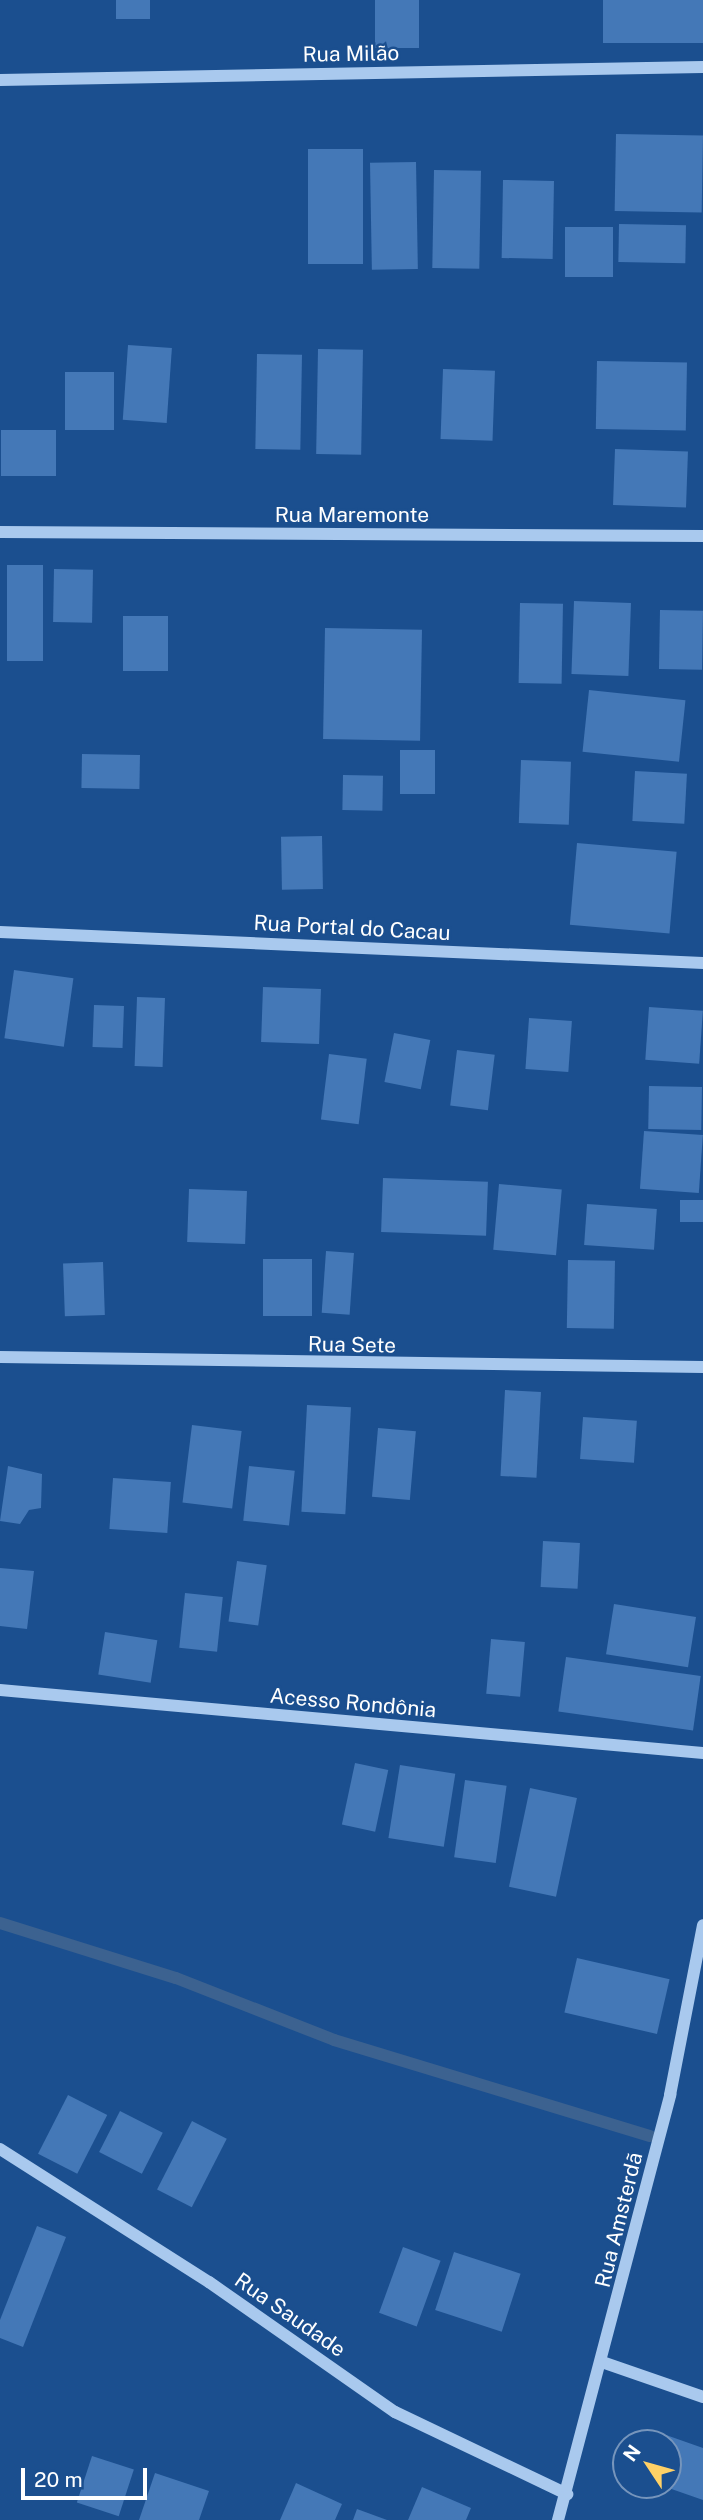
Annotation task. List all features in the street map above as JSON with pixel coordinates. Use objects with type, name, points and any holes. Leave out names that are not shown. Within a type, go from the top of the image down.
[{"type":"street","name":"Rua Milão","points":[[0,80],[703,67]]},
{"type":"street","name":"Rua Maremonte","points":[[0,532],[703,536]]},
{"type":"street","name":"Rua Portal do Cacau","points":[[0,932],[703,963]]},
{"type":"street","name":"Rua Sete","points":[[0,1357],[703,1367]]},
{"type":"street","name":"Acesso Rondônia","points":[[0,1690],[703,1753]]},
{"type":"street","name":"Rua Amsterdã","points":[[558,2520],[602,2362],[670,2095],[703,1925]]},
{"type":"street","name":"Rua Saudade","points":[[0,2149],[209,2282],[395,2412],[567,2494]]},
{"type":"street","points":[[602,2362],[703,2398]]},
{"type":"building","points":[[116,0],[150,0],[150,19],[116,19]]},
{"type":"building","points":[[375,0],[419,0],[419,48],[375,48]]},
{"type":"building","points":[[603,0],[703,0],[703,43],[603,43]]},
{"type":"building","points":[[616,134],[703,136],[702,213],[615,211]]},
{"type":"building","points":[[308,149],[363,149],[363,264],[308,264]]},
{"type":"building","points":[[416,162],[418,269],[372,270],[370,163]]},
{"type":"building","points":[[434,170],[481,171],[479,269],[432,268]]},
{"type":"building","points":[[503,180],[554,181],[553,259],[502,258]]},
{"type":"building","points":[[619,224],[686,225],[685,263],[618,262]]},
{"type":"building","points":[[565,227],[613,227],[613,277],[565,277]]},
{"type":"building","points":[[128,345],[172,348],[167,423],[123,420]]},
{"type":"building","points":[[318,349],[363,350],[361,455],[316,454]]},
{"type":"building","points":[[257,354],[302,355],[300,450],[255,449]]},
{"type":"building","points":[[597,361],[687,363],[686,431],[596,429]]},
{"type":"building","points":[[443,369],[495,371],[493,441],[441,439]]},
{"type":"building","points":[[65,372],[114,372],[114,430],[65,430]]},
{"type":"building","points":[[1,430],[56,430],[56,476],[1,476]]},
{"type":"building","points":[[615,449],[688,452],[686,508],[613,505]]},
{"type":"building","points":[[7,565],[43,565],[43,661],[7,661]]},
{"type":"building","points":[[54,569],[93,570],[92,623],[53,622]]},
{"type":"building","points":[[574,601],[631,603],[628,676],[571,674]]},
{"type":"building","points":[[520,603],[563,604],[562,684],[519,683]]},
{"type":"building","points":[[660,610],[703,611],[702,670],[659,669]]},
{"type":"building","points":[[123,616],[168,616],[168,671],[123,671]]},
{"type":"building","points":[[325,628],[422,630],[420,741],[323,739]]},
{"type":"building","points":[[589,690],[685,700],[679,762],[583,752]]},
{"type":"building","points":[[400,750],[435,750],[435,794],[400,794]]},
{"type":"building","points":[[82,754],[140,755],[139,789],[81,788]]},
{"type":"building","points":[[521,760],[571,762],[569,825],[519,823]]},
{"type":"building","points":[[635,771],[687,774],[684,824],[632,821]]},
{"type":"building","points":[[343,775],[383,776],[382,811],[342,810]]},
{"type":"building","points":[[322,836],[323,889],[282,890],[281,837]]},
{"type":"building","points":[[577,843],[677,852],[669,933],[570,925]]},
{"type":"building","points":[[14,970],[73,978],[64,1047],[4,1038]]},
{"type":"building","points":[[263,987],[321,989],[319,1044],[261,1042]]},
{"type":"building","points":[[137,997],[165,998],[163,1067],[135,1066]]},
{"type":"building","points":[[94,1005],[124,1006],[123,1048],[93,1047]]},
{"type":"building","points":[[649,1007],[703,1011],[699,1064],[645,1060]]},
{"type":"building","points":[[529,1018],[572,1021],[568,1072],[525,1069]]},
{"type":"building","points":[[394,1033],[430,1040],[421,1089],[384,1082]]},
{"type":"building","points":[[457,1050],[495,1055],[488,1110],[450,1106]]},
{"type":"building","points":[[329,1054],[367,1059],[359,1124],[321,1120]]},
{"type":"building","points":[[649,1086],[702,1087],[701,1130],[648,1129]]},
{"type":"building","points":[[644,1131],[703,1135],[699,1193],[640,1189]]},
{"type":"building","points":[[383,1178],[488,1182],[486,1236],[381,1232]]},
{"type":"building","points":[[499,1184],[562,1189],[556,1255],[493,1250]]},
{"type":"building","points":[[189,1189],[247,1191],[245,1244],[187,1242]]},
{"type":"building","points":[[680,1200],[703,1200],[703,1222],[680,1222]]},
{"type":"building","points":[[587,1204],[657,1209],[654,1250],[584,1245]]},
{"type":"building","points":[[326,1251],[354,1253],[350,1315],[322,1313]]},
{"type":"building","points":[[263,1259],[312,1259],[312,1316],[263,1316]]},
{"type":"building","points":[[568,1260],[615,1261],[614,1329],[567,1328]]},
{"type":"building","points":[[103,1262],[105,1315],[65,1316],[63,1263]]},
{"type":"building","points":[[505,1390],[541,1392],[536,1478],[500,1476]]},
{"type":"building","points":[[307,1405],[351,1407],[345,1514],[301,1512]]},
{"type":"building","points":[[583,1417],[637,1421],[634,1463],[580,1459]]},
{"type":"building","points":[[192,1425],[242,1431],[232,1509],[182,1502]]},
{"type":"building","points":[[378,1428],[416,1431],[410,1500],[372,1497]]},
{"type":"building","points":[[8,1466],[42,1474],[41,1508],[29,1510],[20,1524],[0,1521]]},
{"type":"building","points":[[249,1466],[295,1471],[289,1526],[243,1521]]},
{"type":"building","points":[[113,1478],[171,1482],[167,1533],[109,1529]]},
{"type":"building","points":[[543,1541],[580,1543],[578,1589],[541,1587]]},
{"type":"building","points":[[237,1561],[267,1565],[258,1626],[229,1621]]},
{"type":"building","points":[[0,1568],[34,1571],[27,1629],[0,1626]]},
{"type":"building","points":[[185,1593],[223,1597],[217,1652],[179,1648]]},
{"type":"building","points":[[614,1604],[696,1617],[688,1667],[606,1654]]},
{"type":"building","points":[[105,1632],[157,1640],[151,1683],[98,1674]]},
{"type":"building","points":[[491,1639],[525,1642],[520,1697],[486,1694]]},
{"type":"building","points":[[566,1657],[701,1676],[693,1730],[558,1711]]},
{"type":"building","points":[[355,1763],[388,1770],[375,1832],[342,1825]]},
{"type":"building","points":[[400,1765],[455,1774],[444,1847],[388,1838]]},
{"type":"building","points":[[465,1780],[507,1786],[496,1863],[454,1857]]},
{"type":"building","points":[[530,1788],[577,1798],[556,1897],[509,1887]]},
{"type":"building","points":[[577,1958],[670,1979],[657,2034],[564,2013]]},
{"type":"building","points":[[68,2095],[107,2115],[77,2174],[38,2154]]},
{"type":"building","points":[[120,2111],[163,2133],[142,2174],[99,2152]]},
{"type":"building","points":[[192,2121],[227,2139],[192,2207],[157,2190]]},
{"type":"building","points":[[37,2226],[66,2237],[23,2347],[0,2338],[0,2320]]},
{"type":"building","points":[[403,2247],[441,2261],[417,2326],[379,2313]]},
{"type":"building","points":[[454,2252],[521,2274],[502,2332],[435,2310]]},
{"type":"building","points":[[682,2441],[703,2448],[703,2500],[682,2493]]},
{"type":"building","points":[[92,2456],[134,2470],[119,2516],[77,2503]]},
{"type":"building","points":[[155,2473],[209,2491],[199,2520],[139,2520]]},
{"type":"building","points":[[296,2483],[342,2504],[335,2520],[280,2520]]},
{"type":"building","points":[[422,2487],[471,2508],[466,2520],[408,2520]]},
{"type":"building","points":[[357,2509],[387,2520],[353,2520]]},
{"type":"waterway","points":[[0,1923],[176,1978],[334,2040],[650,2136]]}]
